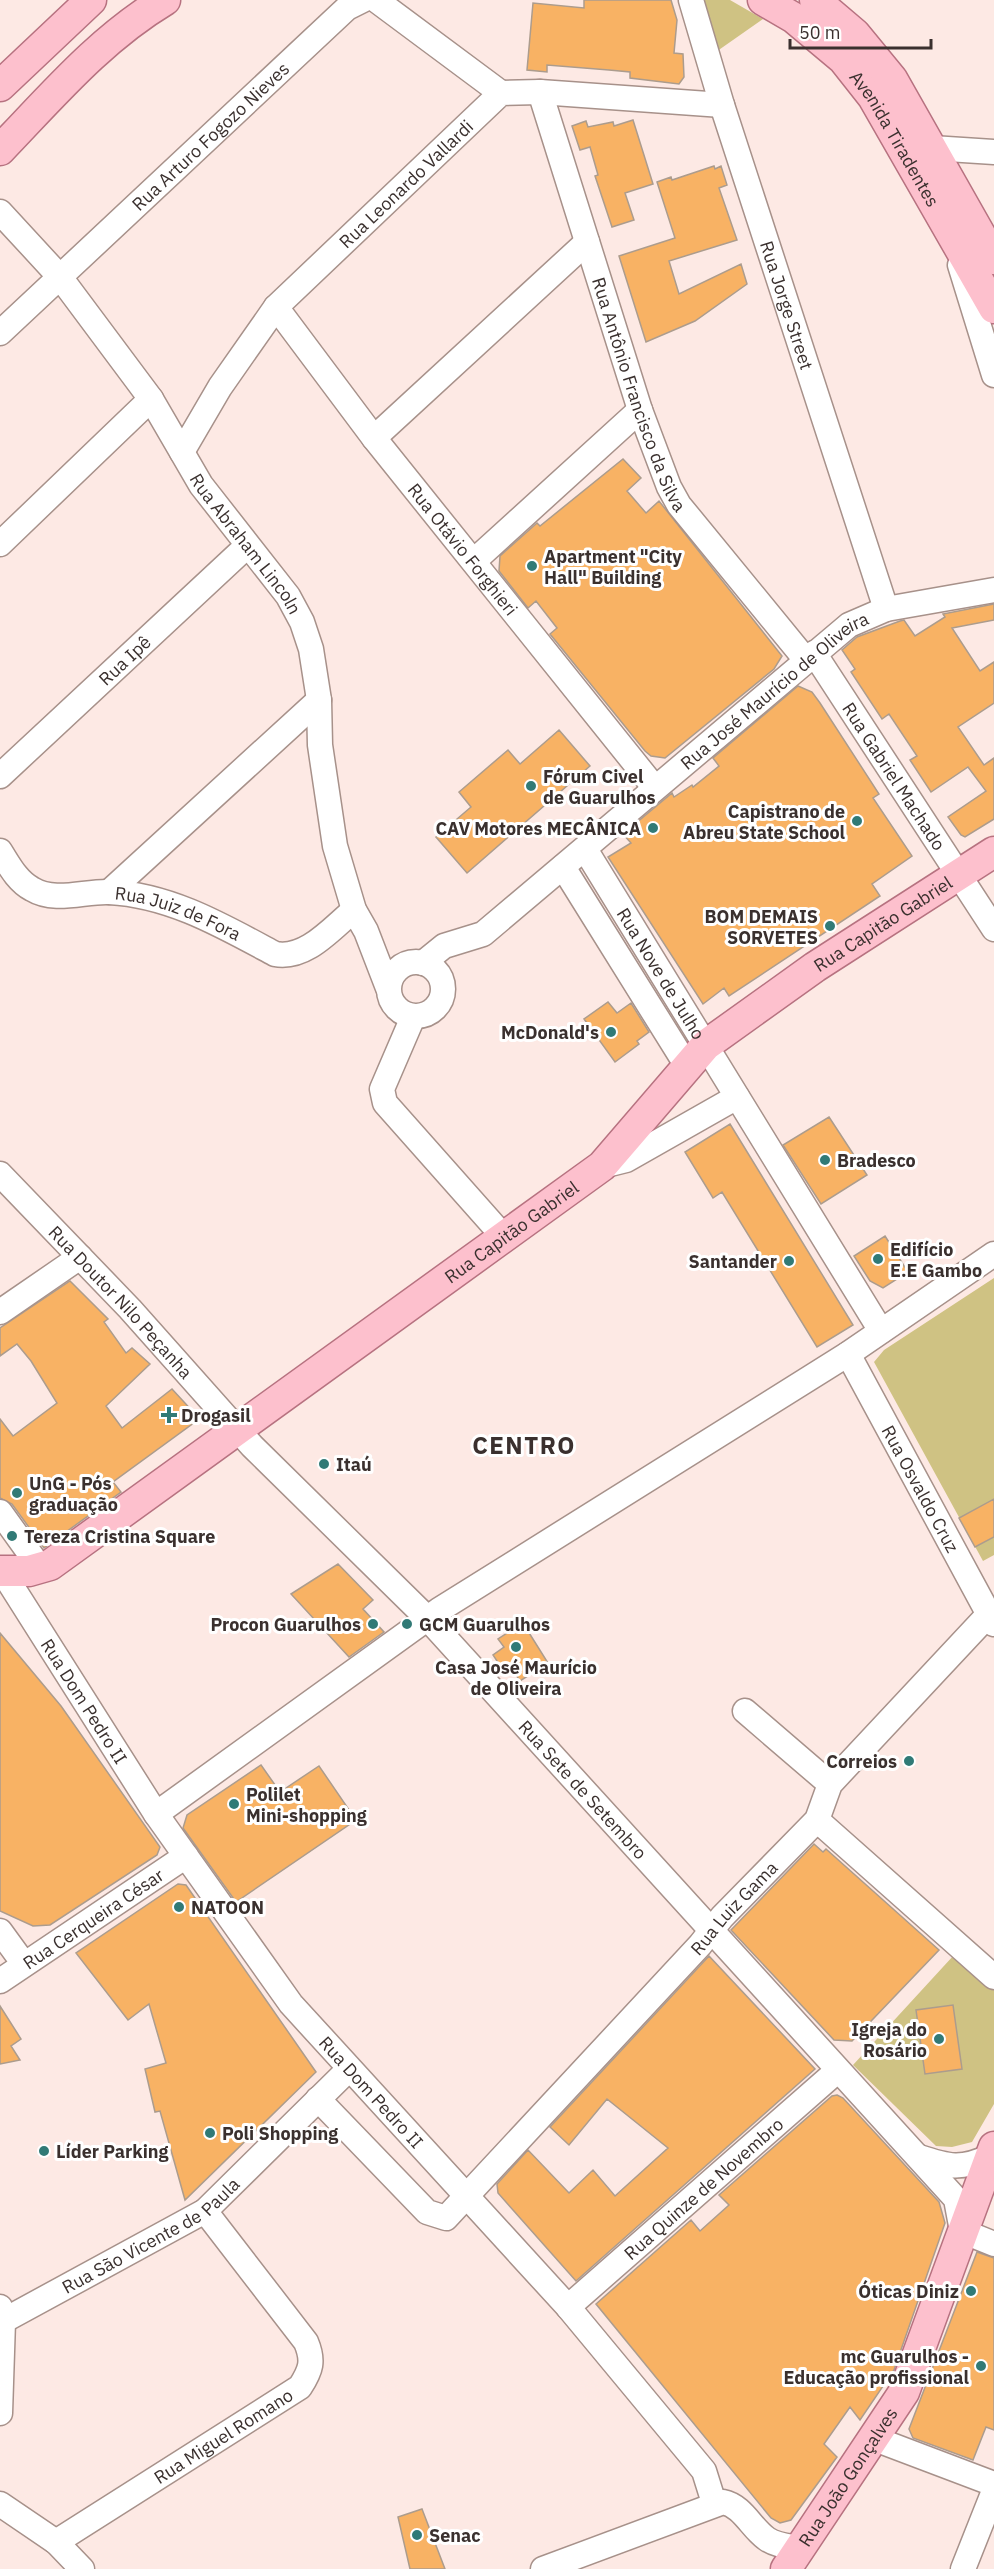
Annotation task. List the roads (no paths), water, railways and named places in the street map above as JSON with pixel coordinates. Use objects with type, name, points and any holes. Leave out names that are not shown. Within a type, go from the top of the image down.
[{"type":"main road","points":[[0,86],[92,0]]},
{"type":"main road","points":[[0,150],[91,54],[141,14],[165,0]]},
{"type":"main road","name":"Avenida Tiradentes","points":[[763,0],[794,18],[843,59],[873,97],[994,308]]},
{"type":"main road","name":"Avenida Tiradentes","points":[[815,0],[855,34],[892,79],[994,259]]},
{"type":"main road","name":"Rua Capitão Gabriel","points":[[41,1569],[238,1430],[602,1166],[697,1056],[815,967],[960,876],[994,852]]},
{"type":"main road","points":[[1,1571],[41,1569]]},
{"type":"main road","name":"Rua João Gonçalves","points":[[793,2559],[875,2439],[904,2392],[993,2152]]},
{"type":"street","name":"Rua Arturo Fogozo Nieves","points":[[0,333],[347,8],[363,0]]},
{"type":"street","points":[[376,0],[501,93],[540,92],[722,105]]},
{"type":"street","name":"Rua Jorge Street","points":[[690,0],[885,609]]},
{"type":"street","name":"Rua Antônio Francisco da Silva","points":[[540,92],[640,410],[669,487],[679,505],[810,657]]},
{"type":"street","name":"Rua Leonardo Vallardi","points":[[182,452],[220,387],[276,307],[501,93]]},
{"type":"street","points":[[932,148],[994,152]]},
{"type":"street","name":"Rua Abraham Lincoln","points":[[0,212],[60,278],[151,399],[201,485],[288,596],[302,622],[311,649],[319,700],[320,745],[328,810],[354,910],[366,931],[388,988]]},
{"type":"street","points":[[950,231],[994,375]]},
{"type":"street","points":[[374,438],[587,242]]},
{"type":"street","name":"Rua Otávio Forghieri","points":[[276,307],[374,438],[654,788]]},
{"type":"street","points":[[0,544],[151,399]]},
{"type":"street","points":[[474,561],[640,410]]},
{"type":"street","name":"Rua Ipê","points":[[0,776],[247,546]]},
{"type":"street","name":"Rua José Maurício de Oliveira","points":[[418,962],[444,946],[483,934],[849,625],[885,609],[994,590]]},
{"type":"street","name":"Rua Gabriel Machado","points":[[810,657],[994,929]]},
{"type":"street","points":[[109,892],[319,700]]},
{"type":"street","name":"Rua Nove de Julho","points":[[585,849],[697,1056]]},
{"type":"street","name":"Rua Juiz de Fora","points":[[0,851],[15,874],[32,890],[51,896],[109,892],[168,903],[207,917],[275,954],[287,956],[307,949],[354,910]]},
{"type":"street","name":"Rua Nove de Julho","points":[[563,867],[697,1056],[737,1097],[881,1331]]},
{"type":"street","name":"Rua Abraham Lincoln","points":[[366,931],[418,962]]},
{"type":"street","points":[[418,962],[437,973],[443,990],[437,1006],[431,1013],[414,1017],[400,1012],[391,1002],[388,988],[396,970],[418,962]]},
{"type":"street","points":[[414,1017],[382,1089],[385,1103],[503,1236]]},
{"type":"street","points":[[602,1166],[626,1160],[737,1097]]},
{"type":"street","name":"Rua Doutor Nilo Peçanha","points":[[0,1174],[130,1309],[238,1430]]},
{"type":"street","points":[[156,1814],[428,1620],[848,1354],[994,1254]]},
{"type":"street","points":[[0,1312],[80,1257]]},
{"type":"street","name":"Rua Osvaldo Cruz","points":[[848,1354],[991,1619]]},
{"type":"street","name":"Rua Sete de Setembro","points":[[238,1430],[428,1620],[956,2199],[962,2231]]},
{"type":"street","points":[[0,1512],[41,1569]]},
{"type":"street","name":"Rua Dom Pedro II","points":[[1,1571],[156,1814],[291,2004],[568,2307],[704,2471],[714,2503]]},
{"type":"street","name":"Rua Luiz Gama","points":[[318,2099],[427,2212],[446,2218],[712,1930],[817,1820],[830,1784],[991,1619]]},
{"type":"street","points":[[745,1711],[830,1784]]},
{"type":"street","points":[[817,1820],[994,1977]]},
{"type":"street","name":"Rua Cerqueira César","points":[[0,1981],[186,1856]]},
{"type":"street","points":[[0,1931],[24,1964]]},
{"type":"street","name":"Rua São Vicente de Paula","points":[[0,2413],[2,2314],[205,2211],[349,2069]]},
{"type":"street","name":"Rua Quinze de Novembro","points":[[568,2307],[837,2071]]},
{"type":"street","name":"Rua Sete de Setembro","points":[[917,2157],[949,2167],[978,2162],[993,2152]]},
{"type":"street","name":"Rua Miguel Romano","points":[[56,2542],[300,2387],[310,2370],[312,2357],[306,2342],[205,2211]]},
{"type":"street","points":[[962,2231],[994,2244]]},
{"type":"street","points":[[875,2439],[994,2484]]},
{"type":"street","points":[[963,2569],[994,2491]]},
{"type":"street","points":[[543,2569],[714,2503],[729,2503],[767,2539],[778,2545],[793,2559]]},
{"type":"street","points":[[0,2505],[56,2542],[82,2569]]},
{"type":"place","name":"Apartment \"City Hall\" Building","points":[[532,566]]},
{"type":"place","name":"Fórum Civel de Guarulhos","points":[[531,786]]},
{"type":"place","name":"Capistrano de Abreu State School","points":[[857,821]]},
{"type":"place","name":"CAV Motores MECÂNICA","points":[[653,828]]},
{"type":"place","name":"BOM DEMAIS SORVETES","points":[[830,926]]},
{"type":"place","name":"McDonald's","points":[[611,1032]]},
{"type":"place","name":"Bradesco","points":[[825,1160]]},
{"type":"place","name":"Edifício E.E Gambo","points":[[878,1259]]},
{"type":"place","name":"Santander","points":[[789,1261]]},
{"type":"place","name":"Drogasil","points":[[169,1415]]},
{"type":"place","name":"Itaú","points":[[324,1464]]},
{"type":"place","name":"UnG - Pós graduação","points":[[17,1493]]},
{"type":"place","name":"Tereza Cristina Square","points":[[12,1536]]},
{"type":"place","name":"Procon Guarulhos","points":[[373,1624]]},
{"type":"place","name":"GCM Guarulhos","points":[[407,1624]]},
{"type":"place","name":"Casa José Maurício de Oliveira","points":[[516,1647]]},
{"type":"place","name":"Correios","points":[[909,1761]]},
{"type":"place","name":"Polilet Mini-shopping","points":[[234,1804]]},
{"type":"place","name":"NATOON","points":[[179,1907]]},
{"type":"place","name":"Igreja do Rosário","points":[[939,2039]]},
{"type":"place","name":"Poli Shopping","points":[[210,2133]]},
{"type":"place","name":"Líder Parking","points":[[44,2151]]},
{"type":"place","name":"Óticas Diniz","points":[[971,2291]]},
{"type":"place","name":"mc Guarulhos - Educação profissional","points":[[981,2366]]},
{"type":"place","name":"Senac","points":[[417,2535]]},
{"type":"district","name":"CENTRO","points":[[524,1445]]}]
